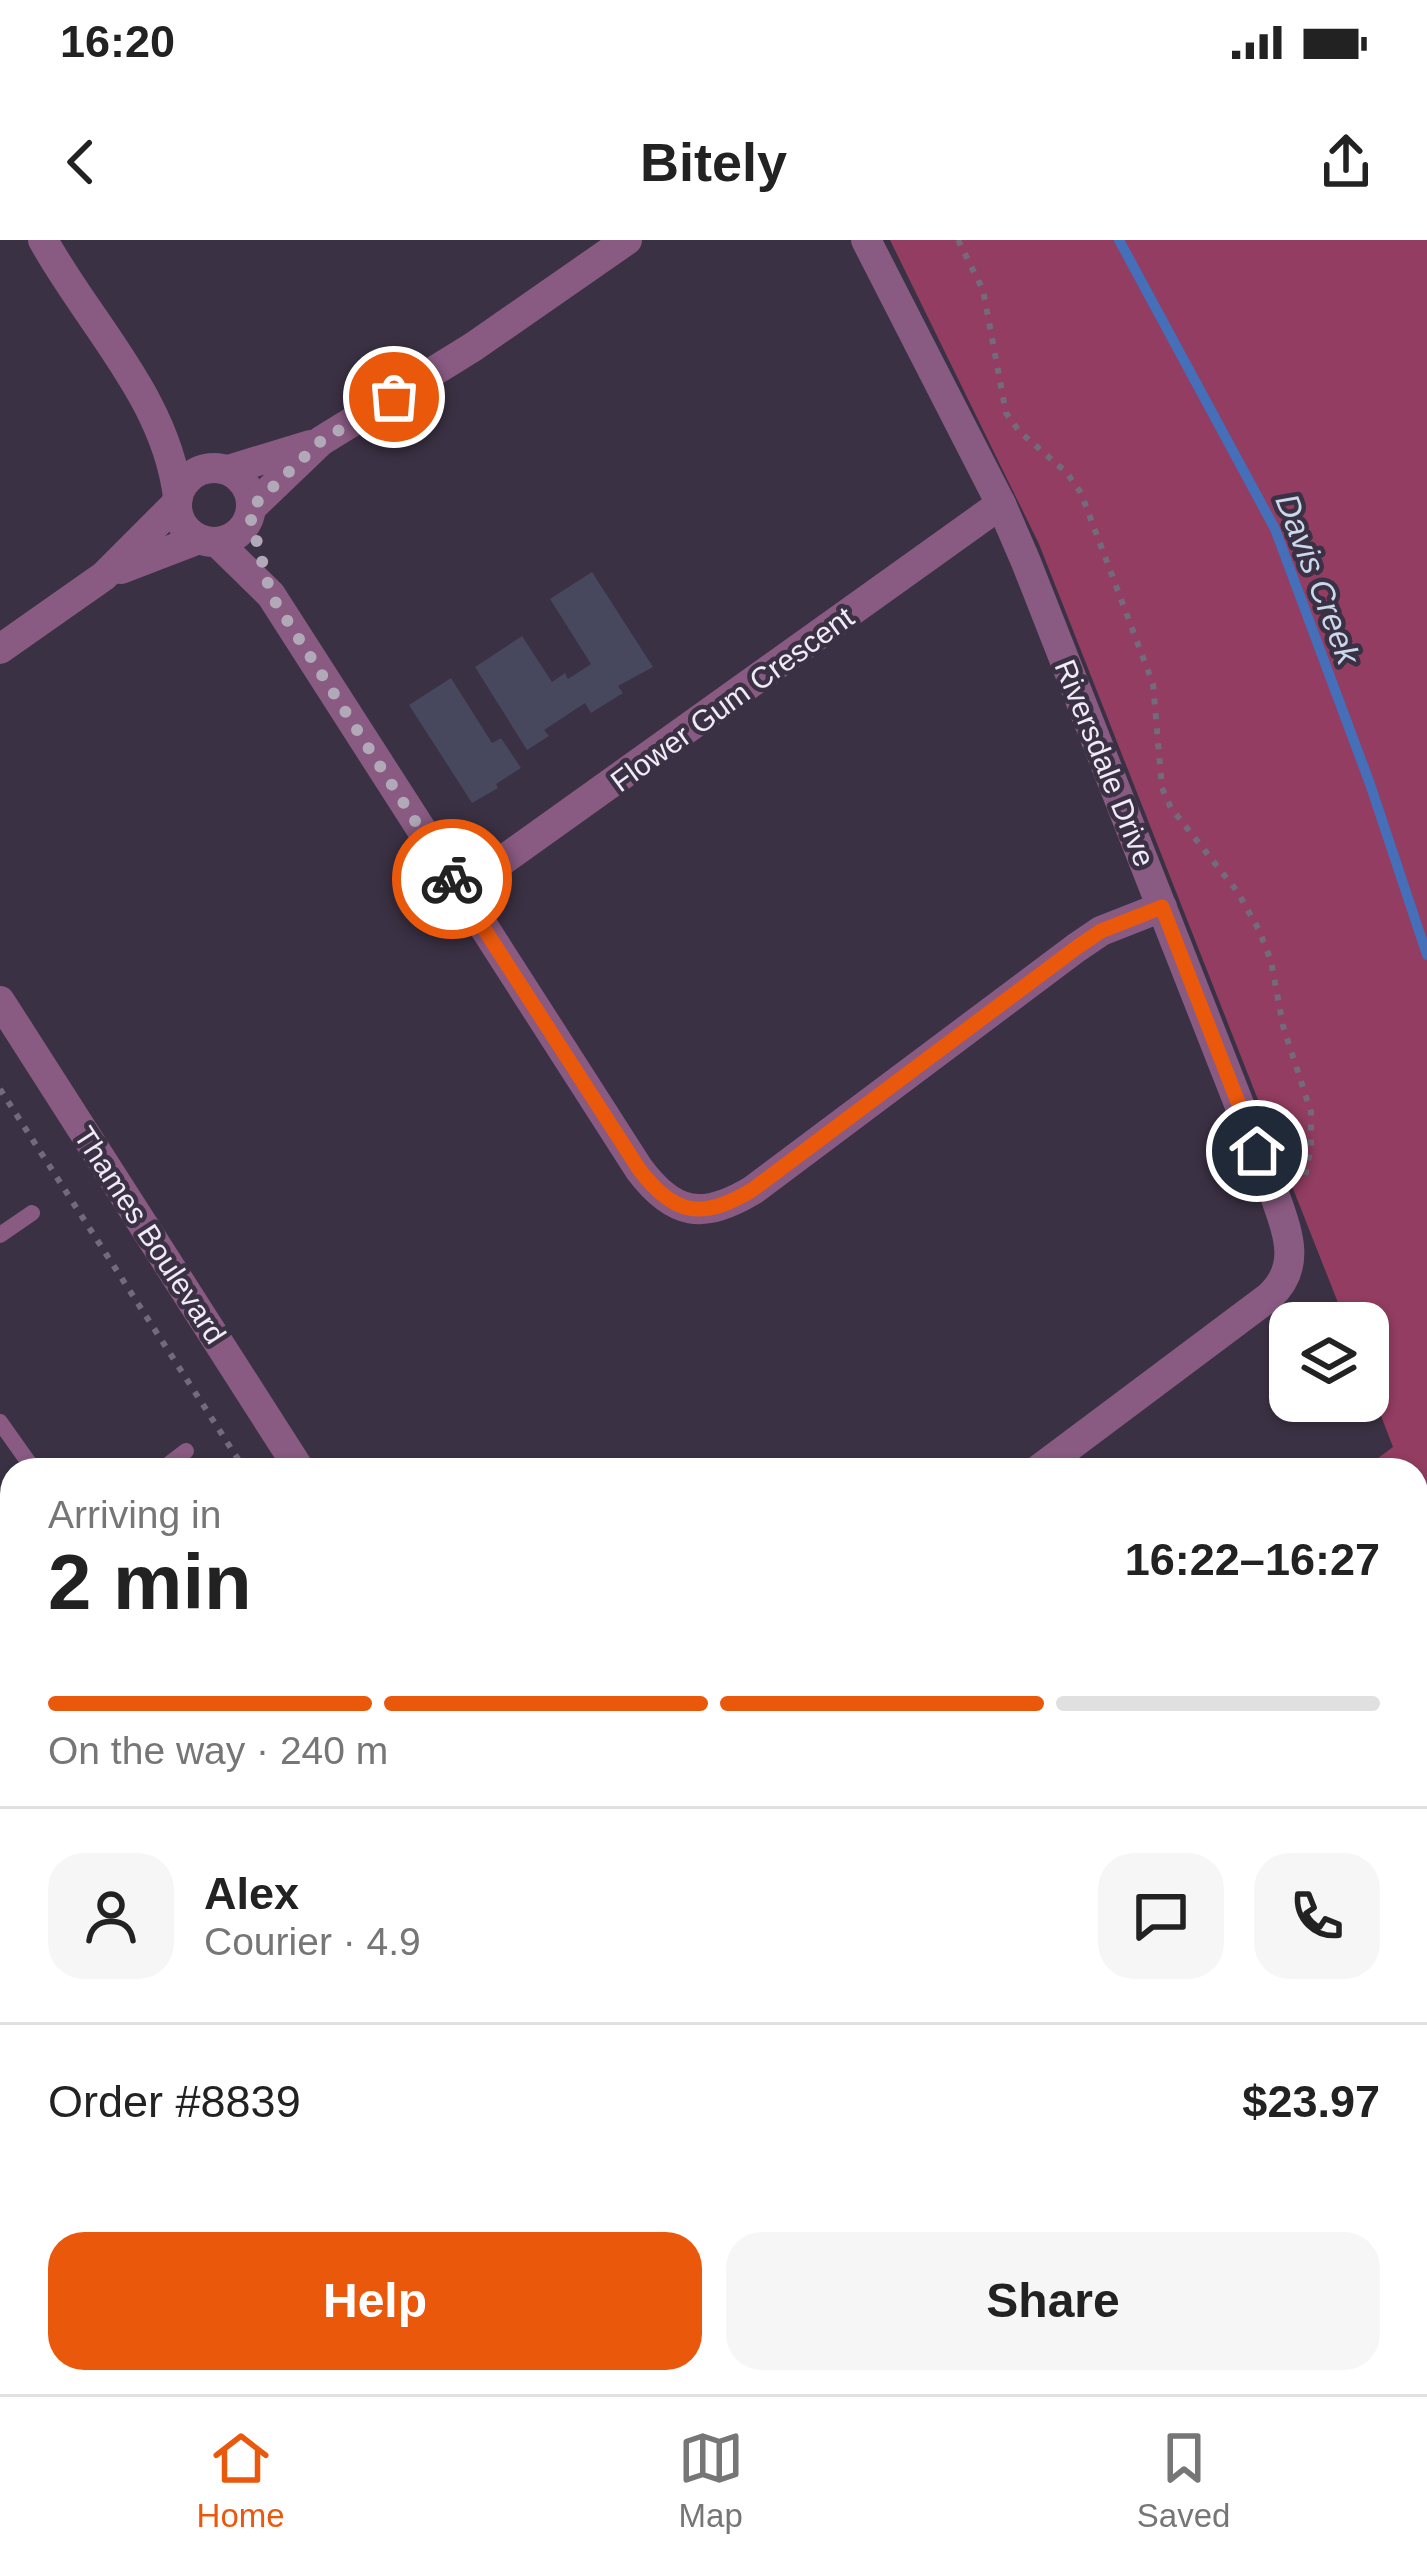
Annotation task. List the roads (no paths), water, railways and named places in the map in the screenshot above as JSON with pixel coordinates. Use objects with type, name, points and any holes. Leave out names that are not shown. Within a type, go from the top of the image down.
[{"type":"street","points":[[43,240],[153,411],[175,466],[184,526],[208,540],[271,595],[650,1184],[672,1202],[701,1210],[733,1202],[1101,931],[1162,907]]},
{"type":"street","points":[[104,576],[238,534],[250,512],[321,441],[473,347],[627,240]]},
{"type":"street","name":"Riversdale Drive","points":[[866,240],[1001,504],[1274,1193],[1292,1255],[1285,1279],[1269,1297],[1054,1458]]},
{"type":"street","points":[[153,411],[197,453],[247,487],[271,595]]},
{"type":"street","points":[[0,649],[104,576],[178,500],[184,484],[196,473],[225,470],[321,441]]},
{"type":"street","name":"Flower Gum Crescent","points":[[460,891],[1001,504]]},
{"type":"street","name":"Thames Boulevard","points":[[0,1001],[292,1458]]},
{"type":"lane","points":[[0,1235],[32,1213]]},
{"type":"lane","points":[[0,1422],[26,1458]]},
{"type":"lane","points":[[177,1458],[186,1451]]},
{"type":"waterway","name":"Davis Creek","points":[[1119,240],[1275,529],[1370,784],[1427,955]]}]
